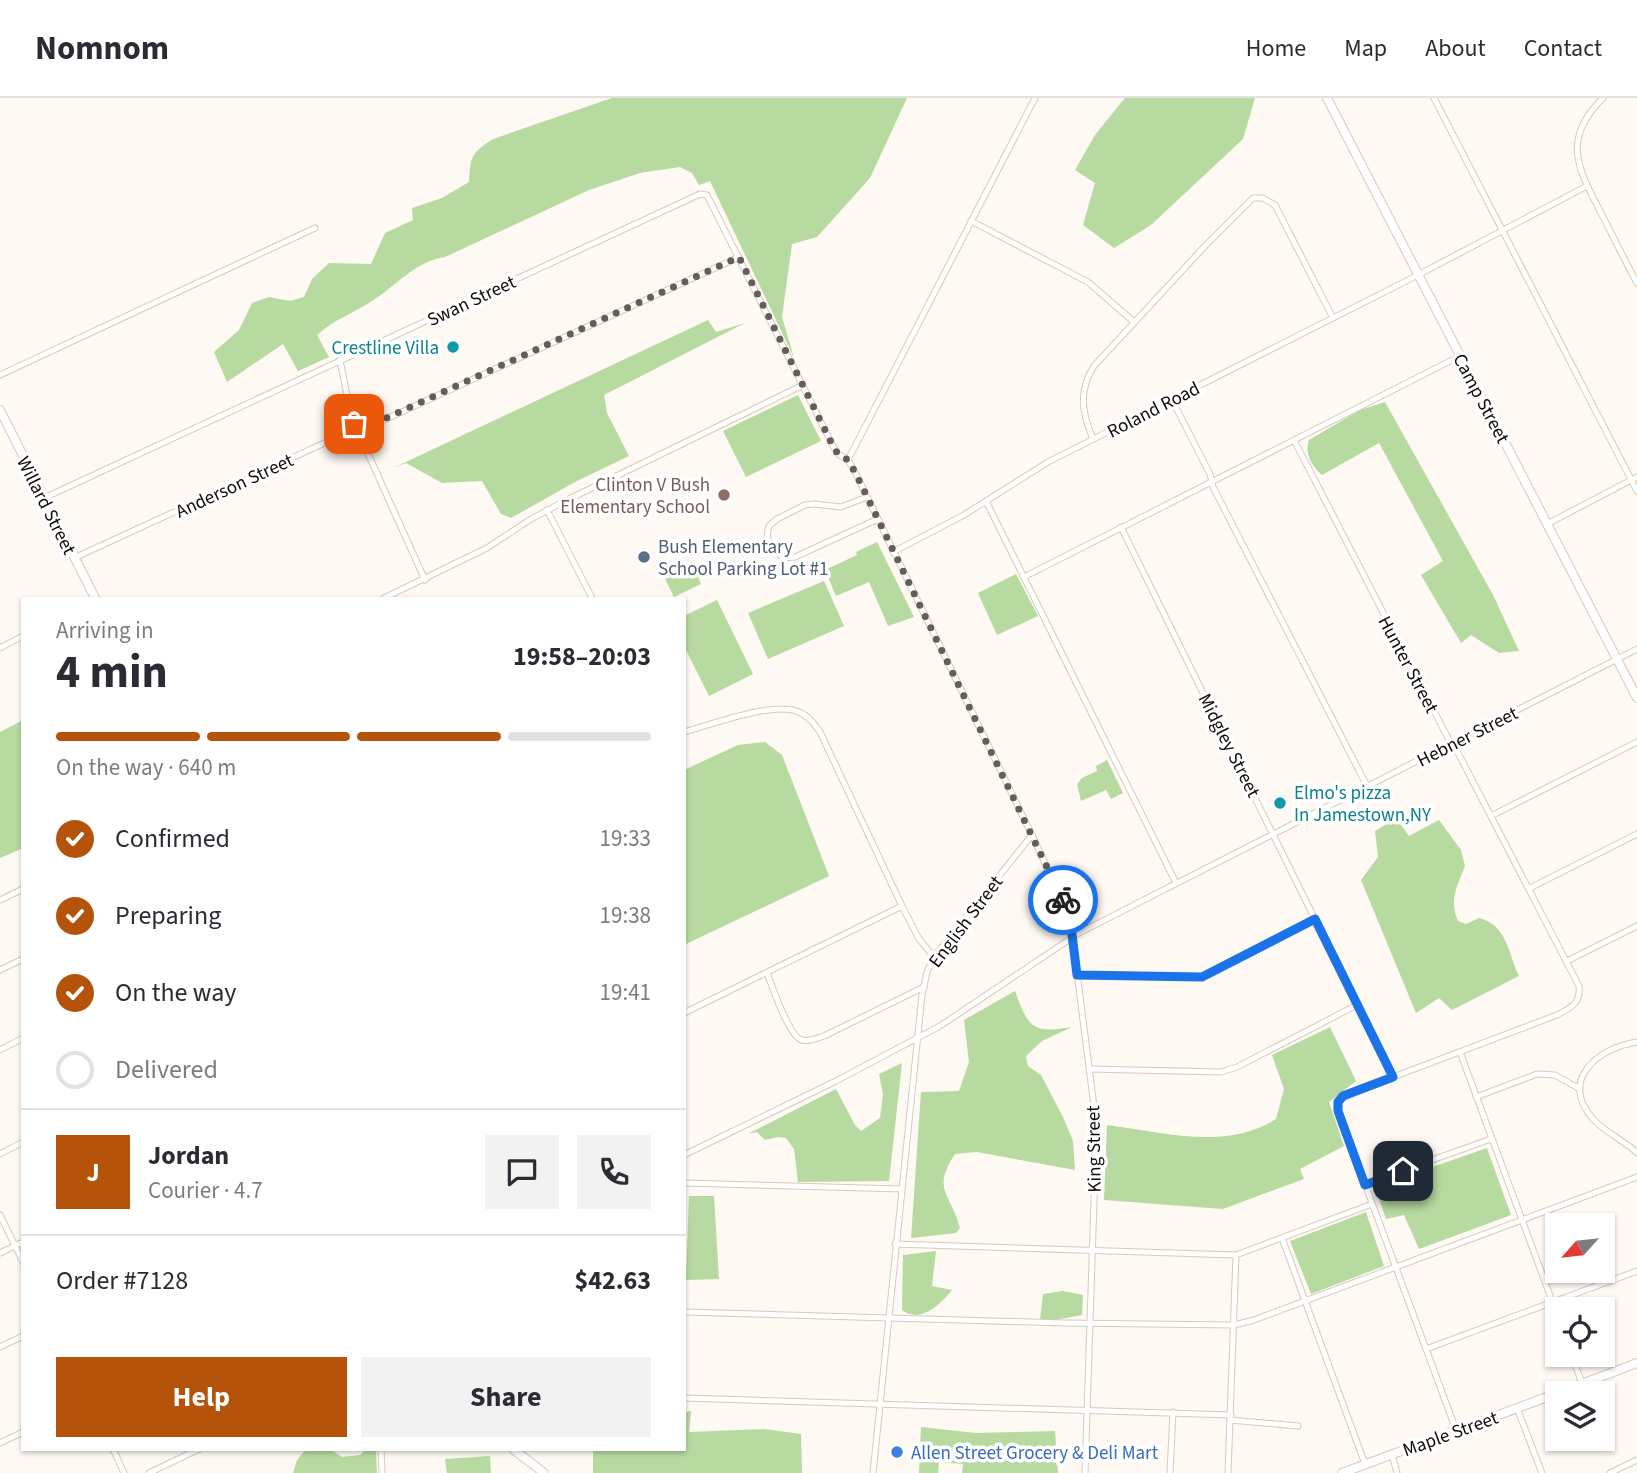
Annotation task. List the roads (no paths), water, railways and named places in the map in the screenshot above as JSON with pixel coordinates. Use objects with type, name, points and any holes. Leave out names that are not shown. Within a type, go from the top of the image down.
[{"type":"street","points":[[848,460],[1035,98]]},
{"type":"street","name":"Camp Street","points":[[1327,98],[1637,698]]},
{"type":"street","points":[[1434,98],[1634,478],[1637,491]]},
{"type":"street","points":[[1603,98],[1586,117],[1577,142],[1578,165],[1637,283]]},
{"type":"street","name":"Roland Road","points":[[893,552],[950,523],[1038,467],[1418,275],[1587,186]]},
{"type":"street","name":"Swan Street","points":[[44,498],[700,194],[708,195],[739,257]]},
{"type":"street","points":[[1093,439],[1083,406],[1085,383],[1094,366],[1248,200],[1258,197],[1270,200],[1275,205],[1333,318]]},
{"type":"street","points":[[971,221],[1088,282],[1134,322]]},
{"type":"street","points":[[0,375],[315,228]]},
{"type":"street","points":[[739,257],[835,450],[848,460],[867,497],[1032,835]]},
{"type":"street","name":"Anderson Street","points":[[74,558],[739,257]]},
{"type":"street","points":[[1024,577],[1460,356]]},
{"type":"street","points":[[340,360],[346,404],[425,580]]},
{"type":"street","points":[[386,597],[487,548],[547,510],[803,385]]},
{"type":"street","points":[[1172,400],[1367,786]]},
{"type":"street","name":"Willard Street","points":[[0,410],[94,597]]},
{"type":"street","name":"Hunter Street","points":[[1294,440],[1579,986],[1579,998],[1572,1007],[1557,1016],[1460,1052]]},
{"type":"street","points":[[1547,524],[1634,478]]},
{"type":"street","points":[[867,497],[841,507],[805,505],[777,519],[768,530],[772,547],[784,558],[795,557],[878,519]]},
{"type":"street","points":[[986,501],[1176,883]]},
{"type":"street","points":[[547,510],[591,597]]},
{"type":"street","name":"Midgley Street","points":[[1121,527],[1393,1077]]},
{"type":"street","points":[[0,648],[21,637]]},
{"type":"street","name":"Hebner Street","points":[[686,1153],[918,1039],[1073,936],[1637,649]]},
{"type":"street","points":[[686,731],[744,715],[781,709],[794,710],[805,715],[820,732],[902,906],[919,939],[934,957]]},
{"type":"street","points":[[1491,816],[1637,742]]},
{"type":"street","points":[[1530,888],[1637,834]]},
{"type":"street","name":"King Street","points":[[1032,835],[1068,909],[1096,1141],[1085,1473]]},
{"type":"street","name":"English Street","points":[[873,1473],[876,1404],[889,1319],[895,1244],[927,972],[934,957],[1032,835]]},
{"type":"street","points":[[0,900],[21,890]]},
{"type":"street","points":[[686,1012],[902,906]]},
{"type":"street","points":[[1077,975],[1202,977],[1315,919]]},
{"type":"street","points":[[1567,961],[1637,926]]},
{"type":"street","points":[[0,970],[21,960]]},
{"type":"street","points":[[767,972],[789,1026],[797,1037],[807,1040],[824,1036],[924,987]]},
{"type":"street","points":[[1089,1069],[1221,1072],[1237,1067],[1357,1005]]},
{"type":"street","points":[[0,1050],[21,1039]]},
{"type":"street","points":[[1637,1042],[1614,1048],[1593,1061],[1582,1075],[1580,1089],[1584,1105],[1592,1118],[1637,1153]]},
{"type":"street","points":[[1456,1430],[1338,1111],[1338,1102],[1343,1096],[1460,1052],[1550,1297]]},
{"type":"street","points":[[1476,1097],[1537,1074],[1555,1075],[1580,1089]]},
{"type":"street","points":[[1365,1185],[1491,1139]]},
{"type":"street","points":[[0,1154],[21,1143]]},
{"type":"street","points":[[686,1312],[1090,1324],[1234,1325],[1637,1177]]},
{"type":"street","points":[[686,1183],[902,1189]]},
{"type":"street","points":[[895,1244],[1236,1255],[1372,1204]]},
{"type":"street","points":[[0,1215],[21,1258]]},
{"type":"street","points":[[1282,1238],[1366,1464]]},
{"type":"street","points":[[0,1254],[21,1243]]},
{"type":"street","points":[[1228,1473],[1236,1255]]},
{"type":"street","points":[[1565,1297],[1637,1270]]},
{"type":"street","points":[[1426,1349],[1545,1305]]},
{"type":"street","points":[[0,1347],[21,1337]]},
{"type":"street","name":"Maple Street","points":[[1588,1381],[1637,1363]]},
{"type":"street","points":[[686,1398],[1173,1412],[1298,1426]]},
{"type":"street","name":"Maple Street","points":[[1342,1473],[1456,1430],[1519,1411],[1545,1399]]},
{"type":"street","points":[[1519,1411],[1542,1473]]},
{"type":"street","points":[[1170,1473],[1173,1412]]},
{"type":"street","points":[[0,1443],[21,1433]]},
{"type":"street","points":[[114,1451],[124,1473]]},
{"type":"street","points":[[149,1473],[194,1451]]},
{"type":"street","points":[[381,1451],[382,1473]]},
{"type":"street","points":[[516,1451],[544,1473]]},
{"type":"street","points":[[1392,1454],[1398,1473]]},
{"type":"street","points":[[1609,1473],[1637,1460]]},
{"type":"place","name":"Crestline Villa","points":[[453,347]]},
{"type":"place","name":"Clinton V Bush Elementary School","points":[[724,495]]},
{"type":"place","name":"Bush Elementary School Parking Lot #1","points":[[644,557]]},
{"type":"place","name":"Elmo's pizza In Jamestown,NY","points":[[1280,803]]},
{"type":"place","name":"Allen Street Grocery & Deli Mart","points":[[897,1452]]}]
